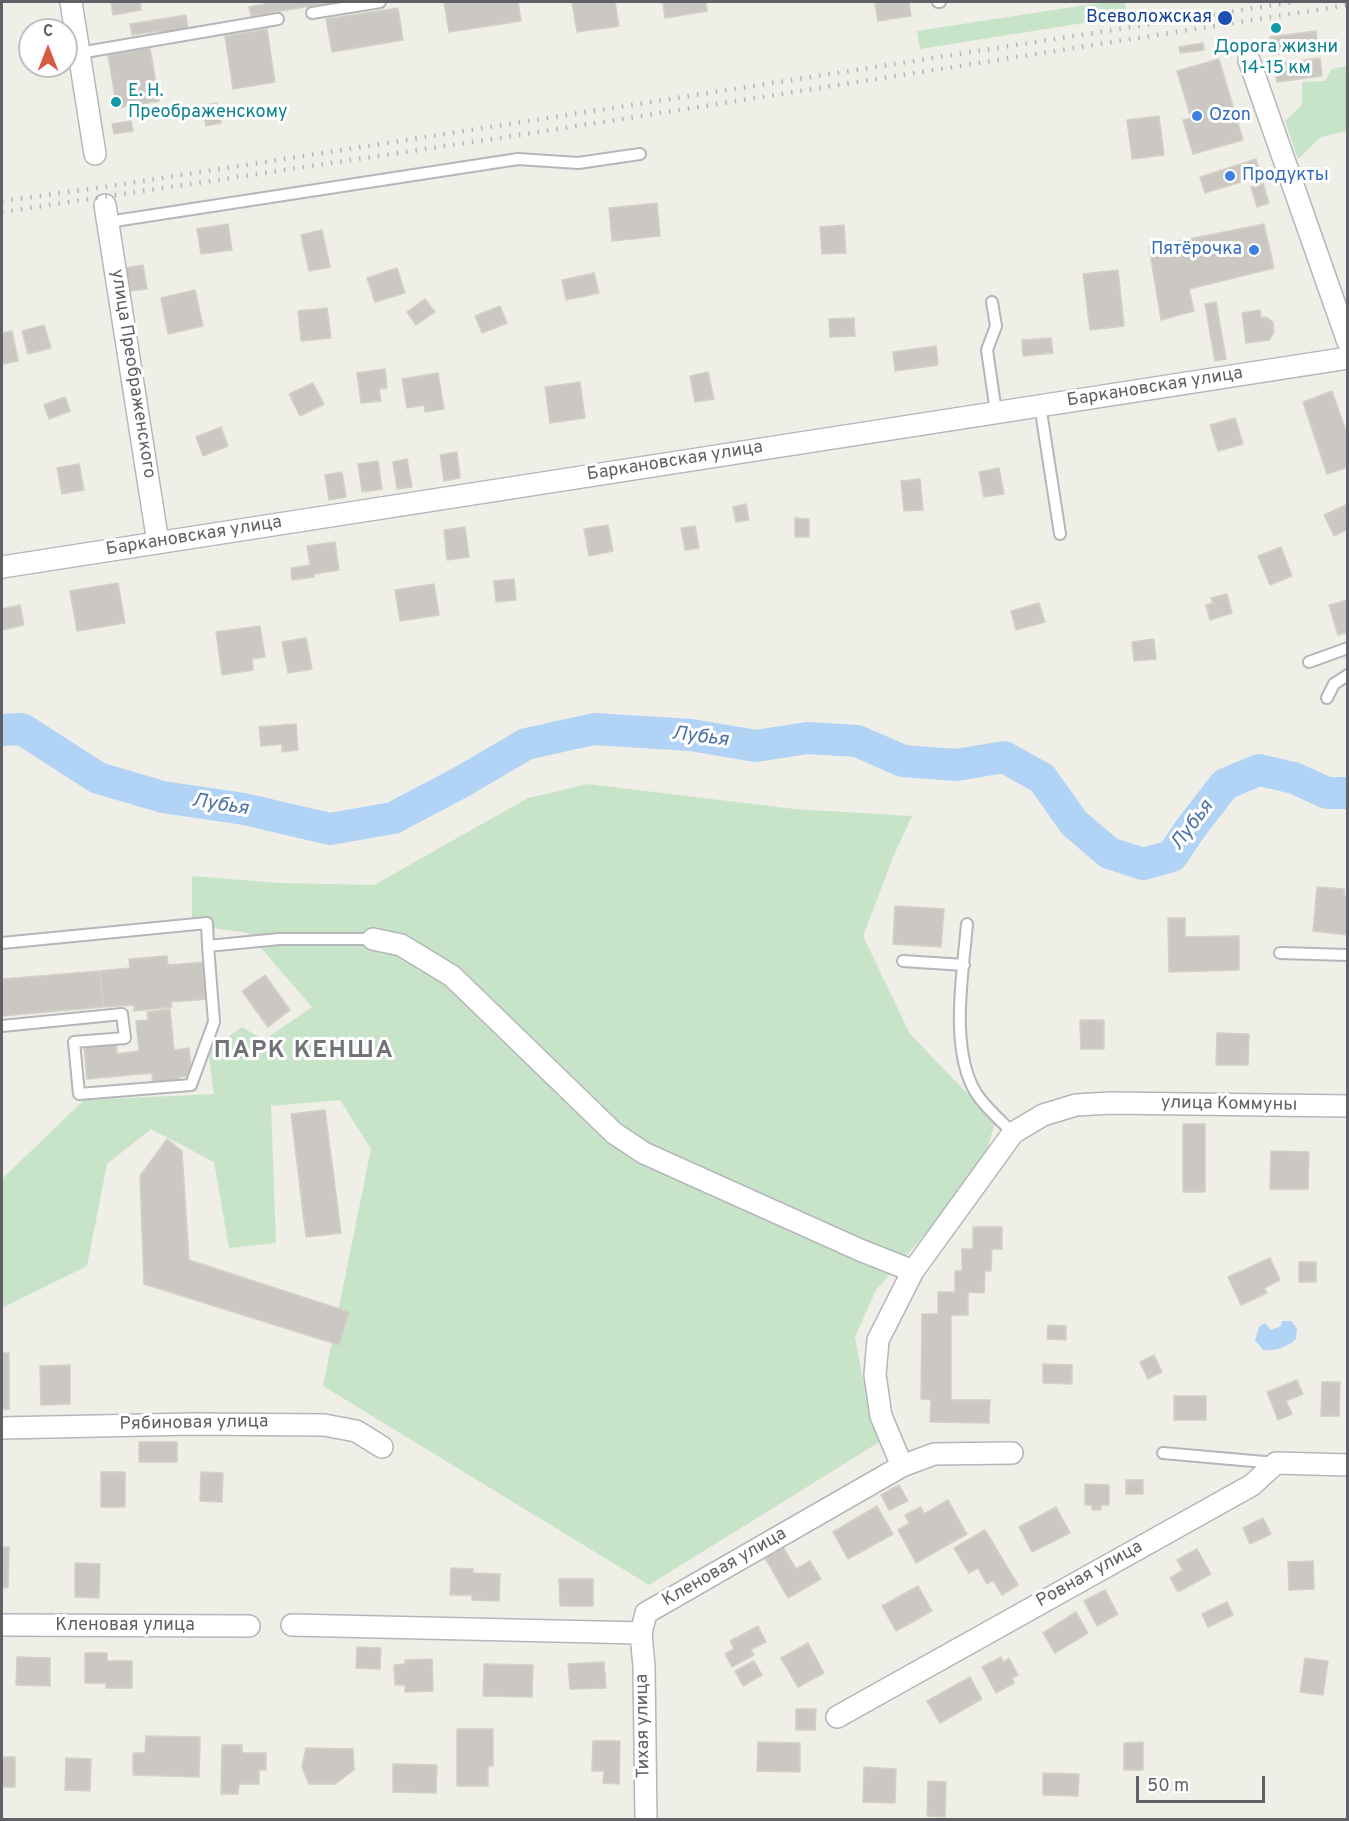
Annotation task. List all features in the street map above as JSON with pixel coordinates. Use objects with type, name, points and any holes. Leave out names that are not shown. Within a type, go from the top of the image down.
[{"type":"street","points":[[71,2],[95,154]]},
{"type":"street","points":[[1250,60],[1347,342]]},
{"type":"street","name":"улица Преображенского","points":[[106,213],[158,543]]},
{"type":"street","name":"Баркановская улица","points":[[2,567],[1347,358]]},
{"type":"street","points":[[373,939],[401,945],[452,976],[614,1133],[644,1153],[860,1250],[913,1271]]},
{"type":"street","name":"улица Коммуны","points":[[1013,1134],[1043,1115],[1076,1105],[1111,1103],[1347,1106]]},
{"type":"street","points":[[902,1466],[881,1416],[875,1375],[878,1340],[913,1271],[1013,1134]]},
{"type":"street","name":"Рябиновая улица","points":[[2,1428],[192,1424],[324,1425],[356,1431],[382,1447]]},
{"type":"street","name":"Кленовая улица","points":[[641,1633],[646,1613],[902,1466],[934,1454],[1012,1453]]},
{"type":"street","points":[[1276,1463],[1347,1465]]},
{"type":"street","name":"Ровная улица","points":[[837,1717],[1251,1485],[1276,1463]]},
{"type":"street","points":[[292,1625],[641,1633]]},
{"type":"street","name":"Кленовая улица","points":[[2,1626],[249,1626]]},
{"type":"street","name":"Тихая улица","points":[[641,1633],[644,1667],[646,1820]]},
{"type":"lane","points":[[312,13],[380,2]]},
{"type":"lane","points":[[79,53],[278,19]]},
{"type":"lane","points":[[106,213],[518,159],[578,163],[640,154]]},
{"type":"lane","points":[[992,302],[996,326],[987,350],[996,412]]},
{"type":"lane","points":[[1040,405],[1060,534]]},
{"type":"lane","points":[[1309,662],[1347,648]]},
{"type":"lane","points":[[1327,698],[1334,684],[1347,675]]},
{"type":"lane","points":[[2,943],[207,923],[214,1022],[191,1085],[79,1094],[74,1042],[124,1038],[122,1014],[2,1026]]},
{"type":"lane","points":[[967,924],[960,1023],[963,1062],[976,1093],[1013,1134]]},
{"type":"lane","points":[[208,946],[279,939],[373,939]]},
{"type":"lane","points":[[1280,952],[1347,955]]},
{"type":"lane","points":[[903,961],[964,965]]},
{"type":"lane","points":[[1163,1453],[1276,1463]]},
{"type":"green space","points":[[1105,2],[1125,2],[1127,16],[920,49],[917,31]]},
{"type":"green space","points":[[1347,66],[1347,131],[1321,137],[1298,159],[1285,121],[1302,105],[1302,82],[1325,81],[1332,69]]},
{"type":"green space","points":[[588,784],[794,809],[912,816],[894,855],[863,936],[910,1034],[995,1122],[981,1171],[876,1290],[855,1337],[862,1375],[881,1441],[649,1585],[323,1386],[371,1149],[340,1100],[271,1106],[276,1243],[229,1248],[214,1162],[151,1129],[107,1164],[87,1266],[2,1308],[2,1179],[84,1100],[214,1094],[208,1051],[242,1027],[264,1040],[312,1007],[248,933],[192,925],[192,876],[279,883],[374,885],[528,798]]},
{"type":"water","points":[[1282,1321],[1291,1321],[1297,1328],[1296,1339],[1281,1348],[1263,1350],[1255,1340],[1259,1327],[1265,1323],[1271,1330],[1281,1326]]},
{"type":"building","points":[[111,2],[140,2],[141,10],[113,15]]},
{"type":"building","points":[[264,2],[335,2],[251,16],[249,7],[264,4]]},
{"type":"building","points":[[444,2],[518,2],[521,21],[449,32]]},
{"type":"building","points":[[572,2],[615,2],[619,26],[577,32]]},
{"type":"building","points":[[663,2],[706,2],[707,11],[665,18]]},
{"type":"building","points":[[909,2],[911,16],[878,21],[875,4]]},
{"type":"building","points":[[398,8],[403,40],[332,52],[326,19]]},
{"type":"building","points":[[186,15],[188,30],[159,35],[159,31],[132,35],[130,24]]},
{"type":"building","points":[[267,29],[275,82],[233,89],[225,36]]},
{"type":"building","points":[[1316,31],[1318,48],[1273,55],[1270,37]]},
{"type":"building","points":[[1203,43],[1204,50],[1180,53],[1179,47]]},
{"type":"building","points":[[150,48],[159,101],[117,108],[108,55]]},
{"type":"building","points":[[1320,58],[1322,76],[1277,82],[1274,64]]},
{"type":"building","points":[[1219,59],[1243,140],[1193,154],[1183,120],[1191,118],[1177,71]]},
{"type":"building","points":[[217,103],[221,123],[206,126],[202,106]]},
{"type":"building","points":[[1159,116],[1164,155],[1132,159],[1127,120]]},
{"type":"building","points":[[131,121],[133,131],[114,134],[112,124]]},
{"type":"building","name":"Продукты","points":[[1256,159],[1261,176],[1205,193],[1200,177]]},
{"type":"building","points":[[1263,183],[1269,203],[1257,207],[1251,187]]},
{"type":"building","points":[[657,203],[660,236],[612,241],[609,208]]},
{"type":"building","points":[[228,224],[232,250],[201,254],[197,229]]},
{"type":"building","points":[[1264,224],[1274,268],[1189,289],[1194,311],[1161,320],[1149,247]]},
{"type":"building","points":[[844,225],[846,253],[822,254],[820,227]]},
{"type":"building","points":[[322,230],[330,267],[309,271],[301,235]]},
{"type":"building","points":[[143,265],[147,289],[130,291],[126,268]]},
{"type":"building","points":[[397,268],[405,293],[375,302],[367,278]]},
{"type":"building","points":[[1118,270],[1124,326],[1090,330],[1083,274]]},
{"type":"building","points":[[594,273],[599,293],[566,300],[562,280]]},
{"type":"building","points":[[195,290],[203,326],[168,334],[161,298]]},
{"type":"building","points":[[425,299],[435,312],[416,325],[407,312]]},
{"type":"building","points":[[1216,302],[1226,359],[1215,361],[1205,304]]},
{"type":"building","points":[[500,306],[507,323],[482,333],[475,316]]},
{"type":"building","points":[[327,308],[331,338],[301,341],[298,311]]},
{"type":"building","points":[[1260,310],[1261,318],[1266,317],[1273,322],[1274,332],[1269,340],[1246,343],[1242,313]]},
{"type":"building","points":[[854,318],[855,336],[830,337],[829,319]]},
{"type":"building","points":[[44,325],[51,348],[28,354],[22,331]]},
{"type":"building","points":[[12,331],[18,361],[2,364],[2,333]]},
{"type":"building","points":[[1051,338],[1053,353],[1023,356],[1022,340]]},
{"type":"building","points":[[936,346],[938,365],[895,371],[893,352]]},
{"type":"building","points":[[385,369],[387,388],[379,389],[381,401],[361,403],[357,373]]},
{"type":"building","points":[[708,372],[714,399],[695,402],[690,376]]},
{"type":"building","points":[[438,373],[444,409],[425,412],[424,405],[407,408],[402,379]]},
{"type":"building","points":[[580,382],[585,418],[550,423],[545,387]]},
{"type":"building","points":[[313,383],[324,404],[300,416],[289,394]]},
{"type":"building","points":[[1332,391],[1348,437],[1348,467],[1327,474],[1303,402]]},
{"type":"building","points":[[65,397],[70,411],[49,419],[44,405]]},
{"type":"building","points":[[1235,418],[1243,444],[1218,451],[1210,425]]},
{"type":"building","points":[[221,427],[228,446],[203,456],[196,437]]},
{"type":"building","points":[[457,452],[460,478],[444,481],[440,455]]},
{"type":"building","points":[[407,459],[412,487],[397,489],[393,462]]},
{"type":"building","points":[[378,461],[382,489],[362,492],[358,464]]},
{"type":"building","points":[[79,464],[84,490],[62,494],[57,468]]},
{"type":"building","points":[[999,468],[1004,494],[984,497],[979,472]]},
{"type":"building","points":[[342,472],[346,497],[329,500],[325,475]]},
{"type":"building","points":[[920,479],[923,510],[904,511],[901,481]]},
{"type":"building","points":[[746,504],[749,520],[736,522],[733,507]]},
{"type":"building","points":[[1348,504],[1348,529],[1334,536],[1324,515]]},
{"type":"building","points":[[795,518],[809,519],[809,537],[795,537]]},
{"type":"building","points":[[608,525],[613,551],[589,556],[584,529]]},
{"type":"building","points":[[695,526],[699,548],[685,550],[681,528]]},
{"type":"building","points":[[465,527],[469,557],[447,560],[444,530]]},
{"type":"building","points":[[335,542],[339,570],[292,580],[291,568],[310,565],[307,546]]},
{"type":"building","points":[[1281,547],[1292,576],[1270,585],[1258,556]]},
{"type":"building","points":[[514,579],[516,600],[496,602],[494,581]]},
{"type":"building","points":[[118,583],[125,623],[77,631],[70,591]]},
{"type":"building","points":[[434,584],[439,615],[400,621],[395,590]]},
{"type":"building","points":[[1227,594],[1232,613],[1210,620],[1206,605],[1213,603],[1211,598]]},
{"type":"building","points":[[1348,600],[1348,632],[1338,635],[1329,605]]},
{"type":"building","points":[[1039,603],[1045,622],[1016,630],[1011,611]]},
{"type":"building","points":[[20,605],[24,625],[2,630],[2,609]]},
{"type":"building","points":[[260,626],[265,657],[252,659],[253,670],[222,675],[216,632]]},
{"type":"building","points":[[306,638],[312,669],[288,673],[282,642]]},
{"type":"building","points":[[1154,639],[1156,659],[1134,661],[1132,642]]},
{"type":"building","points":[[296,724],[298,750],[282,752],[282,744],[261,746],[259,727]]},
{"type":"building","points":[[1317,887],[1344,889],[1344,896],[1348,896],[1348,935],[1313,931]]},
{"type":"building","points":[[895,906],[944,909],[941,947],[893,944]]},
{"type":"building","points":[[1168,918],[1185,918],[1185,937],[1239,936],[1239,970],[1169,972]]},
{"type":"building","points":[[167,956],[168,965],[206,962],[209,999],[171,1002],[172,1007],[134,1011],[134,1005],[103,1007],[100,971],[130,968],[129,959]]},
{"type":"building","points":[[100,971],[103,1007],[2,1016],[2,979]]},
{"type":"building","points":[[265,975],[290,1010],[268,1027],[242,991]]},
{"type":"building","points":[[170,1009],[174,1050],[189,1048],[192,1076],[179,1077],[180,1084],[153,1087],[152,1073],[87,1079],[84,1046],[116,1043],[117,1054],[139,1051],[136,1021],[148,1020],[147,1012]]},
{"type":"building","points":[[1080,1020],[1104,1020],[1104,1049],[1081,1049]]},
{"type":"building","points":[[1217,1033],[1249,1034],[1248,1065],[1216,1065]]},
{"type":"building","points":[[325,1110],[341,1233],[306,1237],[291,1114]]},
{"type":"building","points":[[1183,1124],[1205,1124],[1205,1192],[1183,1192]]},
{"type":"building","points":[[167,1139],[182,1151],[189,1260],[349,1312],[339,1345],[144,1284],[140,1176]]},
{"type":"building","points":[[1271,1151],[1309,1152],[1308,1189],[1270,1189]]},
{"type":"building","points":[[973,1227],[1002,1227],[1002,1249],[992,1249],[991,1271],[985,1271],[984,1293],[968,1292],[968,1315],[951,1315],[951,1400],[990,1400],[989,1423],[930,1422],[931,1400],[921,1399],[922,1314],[938,1314],[938,1292],[955,1292],[955,1271],[962,1271],[962,1249],[973,1249]]},
{"type":"building","points":[[1270,1258],[1280,1280],[1264,1288],[1267,1293],[1241,1305],[1228,1277]]},
{"type":"building","points":[[1299,1262],[1316,1262],[1316,1282],[1299,1282]]},
{"type":"building","points":[[1048,1325],[1066,1326],[1066,1340],[1047,1339]]},
{"type":"building","points":[[2,1353],[9,1353],[9,1409],[2,1409]]},
{"type":"building","points":[[1154,1355],[1162,1372],[1148,1379],[1140,1362]]},
{"type":"building","points":[[1043,1364],[1072,1365],[1072,1384],[1043,1383]]},
{"type":"building","points":[[70,1365],[70,1404],[41,1405],[40,1366]]},
{"type":"building","points":[[1297,1380],[1303,1394],[1286,1401],[1292,1414],[1278,1420],[1267,1392]]},
{"type":"building","points":[[1322,1382],[1340,1382],[1339,1416],[1321,1416]]},
{"type":"building","points":[[1174,1396],[1206,1396],[1206,1420],[1174,1420]]},
{"type":"building","points":[[139,1442],[177,1442],[177,1462],[139,1462]]},
{"type":"building","points":[[101,1472],[125,1472],[125,1507],[101,1507]]},
{"type":"building","points":[[201,1472],[223,1473],[222,1502],[200,1501]]},
{"type":"building","points":[[1126,1480],[1143,1480],[1143,1494],[1126,1494]]},
{"type":"building","points":[[1085,1484],[1109,1485],[1109,1505],[1101,1505],[1101,1510],[1092,1510],[1092,1505],[1085,1505]]},
{"type":"building","points":[[899,1485],[908,1501],[889,1510],[881,1495]]},
{"type":"building","points":[[948,1500],[967,1534],[916,1563],[898,1530],[909,1523],[905,1515],[921,1507],[924,1514]]},
{"type":"building","points":[[877,1506],[893,1534],[848,1559],[833,1532]]},
{"type":"building","points":[[1056,1507],[1070,1533],[1032,1552],[1019,1527]]},
{"type":"building","points":[[1263,1518],[1271,1534],[1250,1544],[1243,1528]]},
{"type":"building","points":[[985,1530],[1018,1585],[1002,1595],[993,1580],[987,1584],[978,1568],[969,1573],[954,1548]]},
{"type":"building","points":[[2,1547],[9,1547],[8,1588],[2,1587]]},
{"type":"building","points":[[783,1547],[796,1569],[810,1561],[821,1579],[788,1598],[765,1558]]},
{"type":"building","points":[[1197,1549],[1211,1574],[1178,1592],[1170,1578],[1183,1570],[1177,1560]]},
{"type":"building","points":[[1313,1561],[1314,1589],[1289,1590],[1288,1562]]},
{"type":"building","points":[[75,1563],[100,1564],[99,1598],[75,1597]]},
{"type":"building","points":[[451,1568],[473,1569],[473,1573],[500,1574],[499,1601],[472,1600],[472,1595],[450,1595]]},
{"type":"building","points":[[559,1579],[593,1579],[593,1606],[560,1606]]},
{"type":"building","points":[[918,1586],[932,1611],[896,1631],[882,1606]]},
{"type":"building","points":[[1105,1590],[1118,1614],[1097,1626],[1084,1601]]},
{"type":"building","points":[[1227,1602],[1233,1615],[1208,1627],[1202,1614]]},
{"type":"building","points":[[1076,1612],[1088,1633],[1055,1653],[1043,1633]]},
{"type":"building","points":[[758,1626],[766,1642],[751,1649],[754,1655],[732,1667],[725,1654],[734,1649],[730,1641]]},
{"type":"building","points":[[808,1643],[824,1673],[798,1687],[781,1658]]},
{"type":"building","points":[[357,1647],[381,1648],[380,1669],[356,1668]]},
{"type":"building","points":[[85,1653],[107,1653],[107,1661],[132,1661],[132,1688],[106,1688],[106,1683],[85,1683]]},
{"type":"building","points":[[17,1657],[50,1658],[50,1686],[16,1685]]},
{"type":"building","points":[[1001,1657],[1003,1662],[1009,1658],[1018,1675],[1012,1678],[1014,1683],[996,1693],[982,1667]]},
{"type":"building","points":[[1305,1658],[1328,1661],[1323,1695],[1300,1692]]},
{"type":"building","points":[[432,1659],[433,1691],[405,1692],[405,1685],[395,1685],[394,1665],[405,1664],[405,1660]]},
{"type":"building","points":[[754,1661],[762,1675],[743,1686],[735,1671]]},
{"type":"building","points":[[604,1662],[606,1688],[570,1689],[568,1664]]},
{"type":"building","points":[[484,1664],[533,1665],[532,1697],[483,1696]]},
{"type":"building","points":[[970,1677],[982,1699],[940,1723],[927,1701]]},
{"type":"building","points":[[796,1709],[816,1709],[815,1730],[796,1730]]},
{"type":"building","points":[[457,1729],[493,1729],[493,1766],[488,1766],[488,1786],[457,1786]]},
{"type":"building","points":[[146,1736],[200,1737],[199,1777],[133,1775],[133,1753],[145,1753]]},
{"type":"building","points":[[593,1741],[620,1741],[619,1784],[603,1783],[604,1771],[592,1771]]},
{"type":"building","points":[[758,1742],[800,1743],[800,1772],[757,1771]]},
{"type":"building","points":[[1143,1742],[1143,1770],[1124,1770],[1124,1743]]},
{"type":"building","points":[[222,1745],[242,1745],[242,1753],[266,1753],[266,1770],[259,1770],[259,1784],[239,1784],[238,1794],[221,1794]]},
{"type":"building","points":[[306,1748],[353,1749],[354,1770],[335,1784],[309,1784],[302,1767]]},
{"type":"building","points":[[2,1757],[15,1757],[15,1787],[2,1787]]},
{"type":"building","points":[[66,1758],[91,1759],[90,1791],[65,1790]]},
{"type":"building","points":[[393,1764],[437,1765],[436,1793],[393,1792]]},
{"type":"building","points":[[864,1767],[896,1769],[895,1803],[863,1802]]},
{"type":"building","points":[[1043,1773],[1079,1774],[1078,1796],[1043,1795]]},
{"type":"building","points":[[928,1781],[946,1782],[945,1817],[927,1816]]},
{"type":"waterway","name":"Лубья","points":[[2,730],[22,729],[98,778],[163,797],[244,809],[330,829],[393,818],[526,744],[594,729],[691,735],[756,746],[807,738],[857,741],[903,761],[956,765],[1004,757],[1042,778],[1074,823],[1109,853],[1143,864],[1172,856],[1225,784],[1259,770],[1294,778],[1327,793],[1348,793]]},
{"type":"railway","points":[[2,201],[1293,2]]},
{"type":"railway","points":[[2,212],[526,134],[1348,5]]},
{"type":"place","name":"Всеволожская","points":[[1225,18]]},
{"type":"place","name":"Дорога жизни 14-15 км","points":[[1276,28]]},
{"type":"place","name":"Е. Н. Преображенскому","points":[[116,102]]},
{"type":"place","name":"Ozon","points":[[1197,116]]},
{"type":"place","name":"Продукты","points":[[1230,176]]},
{"type":"place","name":"Пятёрочка","points":[[1254,250]]},
{"type":"district","name":"ПАРК КЕНША","points":[[304,1052]]}]
